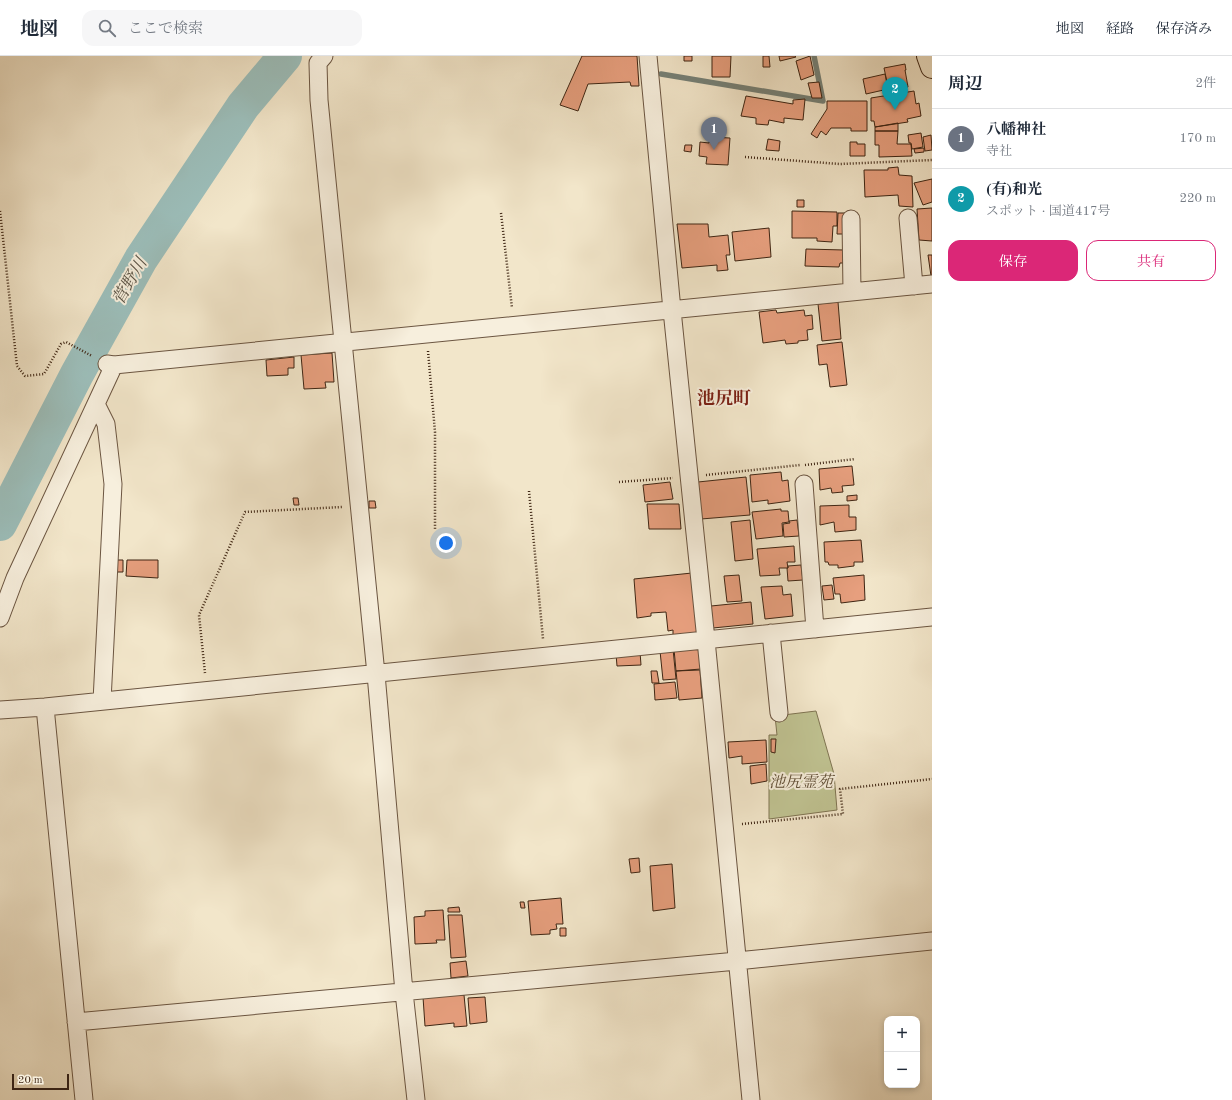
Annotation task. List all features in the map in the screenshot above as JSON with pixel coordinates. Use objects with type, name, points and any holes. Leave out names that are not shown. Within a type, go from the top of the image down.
[{"type":"highway","points":[[928,56],[932,67]]},
{"type":"street","points":[[324,56],[318,63],[319,100],[360,506],[404,992],[416,1100]]},
{"type":"street","points":[[648,56],[751,1100]]},
{"type":"street","points":[[908,218],[914,286]]},
{"type":"street","points":[[851,219],[852,292]]},
{"type":"street","points":[[0,618],[15,578],[96,404],[110,365],[427,335],[932,284]]},
{"type":"street","points":[[96,404],[106,424],[113,484],[102,701]]},
{"type":"street","points":[[804,484],[815,629]]},
{"type":"street","points":[[0,710],[207,691],[932,617]]},
{"type":"street","points":[[771,633],[779,713]]},
{"type":"street","points":[[45,707],[84,1100]]},
{"type":"street","points":[[76,1022],[737,961],[932,941]]},
{"type":"path","points":[[745,156],[840,164],[932,160]]},
{"type":"path","points":[[0,211],[16,366],[25,376],[44,374],[61,344],[66,342],[110,365]]},
{"type":"path","points":[[501,213],[514,326]]},
{"type":"path","points":[[427,335],[435,432],[435,530]]},
{"type":"path","points":[[619,482],[689,477],[855,460]]},
{"type":"path","points":[[528,490],[545,657]]},
{"type":"path","points":[[207,691],[200,615],[245,512],[360,506]]},
{"type":"path","points":[[724,826],[843,814],[840,789],[932,779]]},
{"type":"green space","name":"池尻霊苑","points":[[816,711],[834,774],[837,810],[769,819],[769,735],[777,735],[775,716]]},
{"type":"building","points":[[582,56],[637,56],[639,86],[631,86],[630,82],[588,84],[578,111],[560,105]]},
{"type":"building","points":[[684,56],[692,56],[692,61],[684,61]]},
{"type":"building","points":[[712,56],[731,56],[730,77],[712,77]]},
{"type":"building","points":[[763,56],[769,56],[770,67],[763,67]]},
{"type":"building","points":[[779,56],[795,56],[796,57],[780,61]]},
{"type":"building","points":[[810,56],[814,75],[801,80],[796,61]]},
{"type":"building","points":[[905,64],[908,87],[889,91],[884,68]]},
{"type":"building","points":[[885,74],[888,89],[866,94],[863,79]]},
{"type":"building","points":[[819,82],[822,98],[812,98],[808,83]]},
{"type":"building","points":[[914,91],[916,104],[919,103],[921,116],[907,119],[908,122],[875,127],[874,121],[871,121],[871,98]]},
{"type":"building","points":[[746,96],[793,104],[793,100],[805,99],[803,120],[784,118],[784,123],[769,120],[768,125],[756,124],[756,118],[741,116]]},
{"type":"building","points":[[827,101],[867,101],[867,131],[851,131],[851,128],[831,128],[826,135],[821,131],[817,138],[811,134],[827,109]]},
{"type":"building","points":[[898,123],[898,131],[875,131],[875,127]]},
{"type":"building","points":[[875,131],[898,131],[897,144],[911,144],[912,156],[879,157],[879,145],[875,145]]},
{"type":"building","points":[[921,133],[923,147],[912,149],[911,143],[909,143],[908,135]]},
{"type":"building","points":[[931,135],[932,150],[925,151],[923,137]]},
{"type":"building","points":[[710,137],[730,138],[728,165],[706,164],[707,157],[699,156],[700,142],[709,143]]},
{"type":"building","points":[[768,139],[780,141],[779,151],[766,150]]},
{"type":"building","points":[[850,142],[865,144],[865,156],[850,156]]},
{"type":"building","points":[[685,145],[692,145],[691,152],[684,151]]},
{"type":"building","points":[[924,148],[924,152],[915,153],[914,149]]},
{"type":"building","points":[[898,167],[899,175],[912,176],[913,207],[899,206],[898,195],[865,197],[864,170],[888,170],[888,168]]},
{"type":"building","points":[[932,179],[932,202],[923,205],[914,183]]},
{"type":"building","points":[[797,200],[804,200],[804,207],[797,207]]},
{"type":"building","points":[[932,208],[932,241],[919,240],[917,209]]},
{"type":"building","points":[[792,211],[837,212],[837,226],[833,226],[832,242],[817,241],[817,238],[792,238]]},
{"type":"building","points":[[838,213],[848,213],[847,234],[837,234]]},
{"type":"building","points":[[677,224],[708,224],[709,237],[728,235],[730,255],[726,255],[728,270],[717,271],[717,265],[682,268]]},
{"type":"building","points":[[769,228],[771,257],[735,261],[732,232]]},
{"type":"building","points":[[806,249],[844,250],[844,263],[840,263],[839,267],[805,266]]},
{"type":"building","points":[[928,255],[932,255],[932,276],[931,276]]},
{"type":"building","points":[[838,302],[841,339],[822,341],[818,304]]},
{"type":"building","points":[[776,310],[777,313],[804,310],[805,316],[812,315],[813,329],[807,330],[808,340],[786,344],[785,340],[763,343],[759,312]]},
{"type":"building","points":[[842,342],[847,385],[830,387],[827,364],[819,365],[817,345]]},
{"type":"building","points":[[332,353],[334,382],[325,382],[326,388],[304,389],[301,355]]},
{"type":"building","points":[[294,357],[294,368],[288,368],[288,375],[267,376],[266,360]]},
{"type":"building","points":[[852,466],[854,485],[842,486],[843,492],[832,493],[831,488],[820,490],[819,469]]},
{"type":"building","points":[[781,472],[782,481],[788,480],[790,501],[768,504],[768,500],[752,502],[750,475]]},
{"type":"building","points":[[746,477],[750,515],[701,519],[698,482]]},
{"type":"building","points":[[670,482],[673,499],[645,502],[643,485]]},
{"type":"building","points":[[857,495],[857,500],[847,501],[847,496]]},
{"type":"building","points":[[293,498],[298,498],[299,505],[294,505]]},
{"type":"building","points":[[369,501],[375,501],[376,508],[369,508]]},
{"type":"building","points":[[647,504],[679,504],[681,529],[649,529]]},
{"type":"building","points":[[849,505],[849,517],[856,517],[856,530],[835,532],[834,522],[820,525],[820,506]]},
{"type":"building","points":[[781,509],[781,511],[788,511],[789,522],[782,523],[783,536],[756,539],[752,512]]},
{"type":"building","points":[[750,520],[753,559],[735,561],[731,522]]},
{"type":"building","points":[[797,520],[799,536],[784,537],[783,524],[790,523],[789,521]]},
{"type":"building","points":[[861,540],[863,562],[854,562],[854,566],[838,568],[838,565],[829,565],[828,562],[825,562],[824,542]]},
{"type":"building","points":[[794,546],[795,562],[787,562],[788,568],[779,568],[780,575],[760,576],[757,549]]},
{"type":"building","points":[[113,560],[123,560],[123,572],[112,572]]},
{"type":"building","points":[[127,560],[158,560],[158,578],[126,576]]},
{"type":"building","points":[[801,565],[803,580],[788,581],[788,566]]},
{"type":"building","points":[[692,573],[698,637],[673,635],[673,630],[668,631],[666,612],[651,613],[651,616],[637,618],[634,579]]},
{"type":"building","points":[[739,575],[742,601],[727,602],[724,576]]},
{"type":"building","points":[[864,575],[865,600],[841,603],[840,594],[835,594],[833,578]]},
{"type":"building","points":[[832,585],[834,599],[824,600],[822,586]]},
{"type":"building","points":[[782,586],[783,595],[791,594],[793,616],[765,619],[761,587]]},
{"type":"building","points":[[751,602],[753,624],[713,628],[711,606]]},
{"type":"building","points":[[699,646],[701,669],[676,671],[674,649]]},
{"type":"building","points":[[673,649],[676,679],[663,680],[660,651]]},
{"type":"building","points":[[640,652],[641,665],[617,666],[616,654]]},
{"type":"building","points":[[700,670],[702,698],[679,700],[676,671]]},
{"type":"building","points":[[651,671],[657,671],[659,683],[652,683]]},
{"type":"building","points":[[675,682],[677,698],[655,700],[654,684]]},
{"type":"building","points":[[771,739],[776,739],[775,753],[771,752]]},
{"type":"building","points":[[766,740],[767,762],[742,764],[742,756],[729,758],[728,742]]},
{"type":"building","points":[[766,764],[767,781],[751,784],[750,766]]},
{"type":"building","points":[[639,858],[640,872],[631,873],[629,859]]},
{"type":"building","points":[[672,864],[675,908],[653,911],[650,866]]},
{"type":"building","points":[[561,898],[563,924],[556,924],[557,929],[550,930],[550,934],[531,935],[528,901]]},
{"type":"building","points":[[520,902],[524,902],[525,908],[521,908]]},
{"type":"building","points":[[459,907],[460,912],[448,912],[448,908]]},
{"type":"building","points":[[443,910],[445,940],[436,940],[437,943],[415,944],[414,917],[425,916],[425,911]]},
{"type":"building","points":[[448,915],[462,915],[466,957],[451,958]]},
{"type":"building","points":[[560,928],[566,928],[566,936],[560,936]]},
{"type":"building","points":[[466,961],[468,976],[451,978],[450,963]]},
{"type":"building","points":[[464,995],[467,1026],[454,1027],[454,1023],[425,1026],[423,997]]},
{"type":"building","points":[[485,997],[487,1022],[470,1024],[468,998]]},
{"type":"waterway","name":"菅野川","points":[[0,524],[77,374],[141,259],[243,106],[285,56]]},
{"type":"waterway","points":[[661,74],[823,101],[814,56]]},
{"type":"place","name":"(有)和光","points":[[895,110]]},
{"type":"place","name":"八幡神社","points":[[714,150]]},
{"type":"district","name":"池尻町","points":[[724,398]]}]
